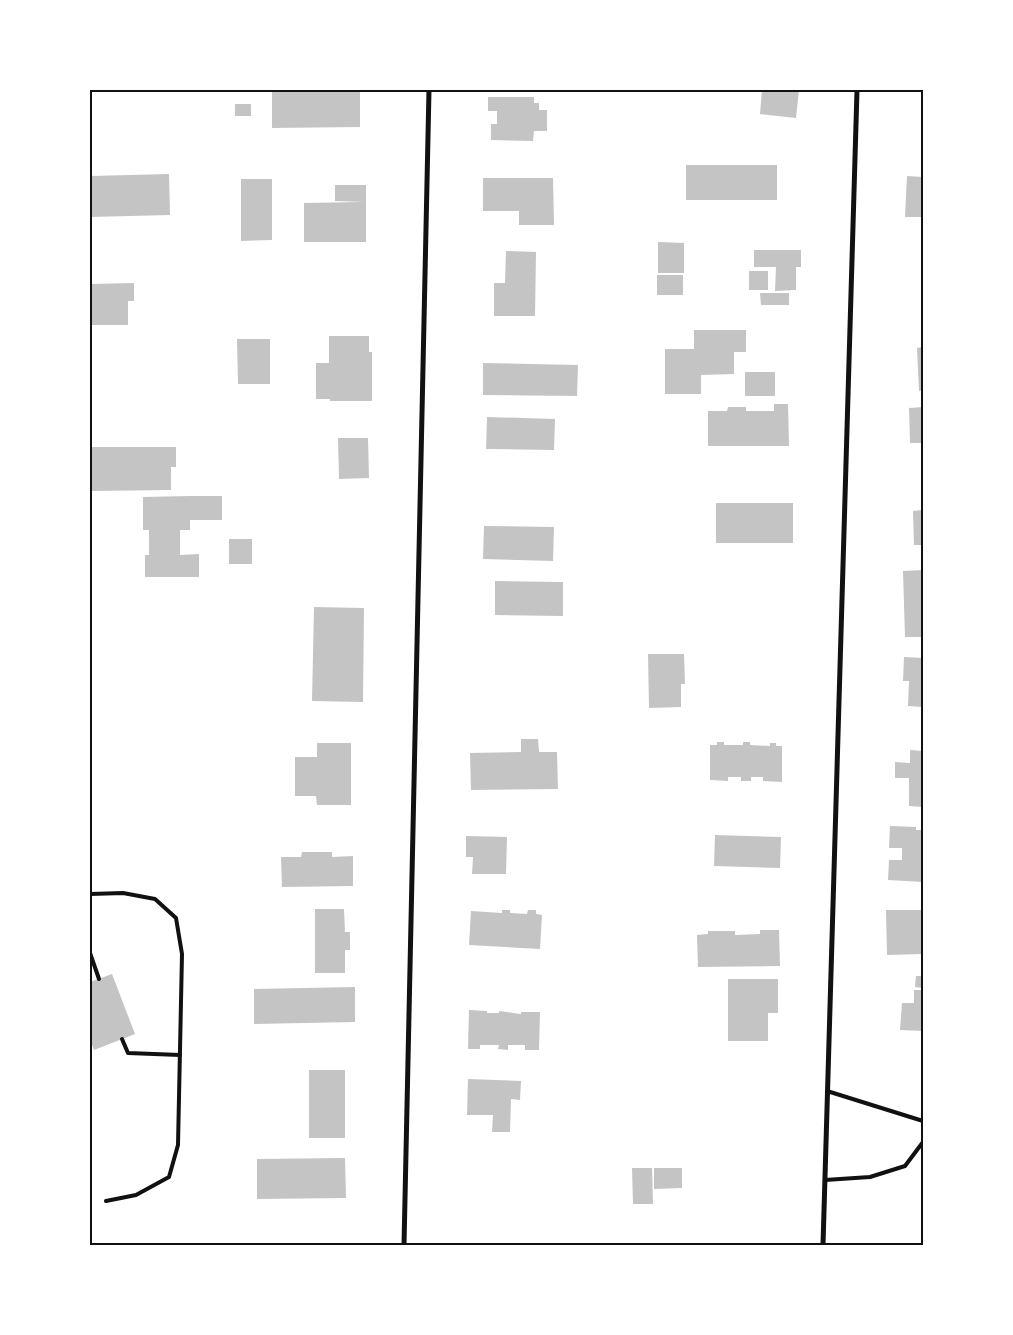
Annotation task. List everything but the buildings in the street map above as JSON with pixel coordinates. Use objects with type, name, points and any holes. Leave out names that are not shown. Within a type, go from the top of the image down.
[{"type":"street","points":[[404,1245],[428,90]]},
{"type":"street","points":[[823,1245],[857,90]]},
{"type":"lane","points":[[90,894],[123,893],[155,899],[176,918],[182,954],[178,1146],[169,1177],[136,1195],[106,1201]]},
{"type":"lane","points":[[90,953],[99,979]]},
{"type":"lane","points":[[122,1039],[128,1053],[180,1055]]},
{"type":"lane","points":[[827,1091],[923,1121]]},
{"type":"lane","points":[[824,1180],[870,1177],[905,1166],[923,1142]]}]
